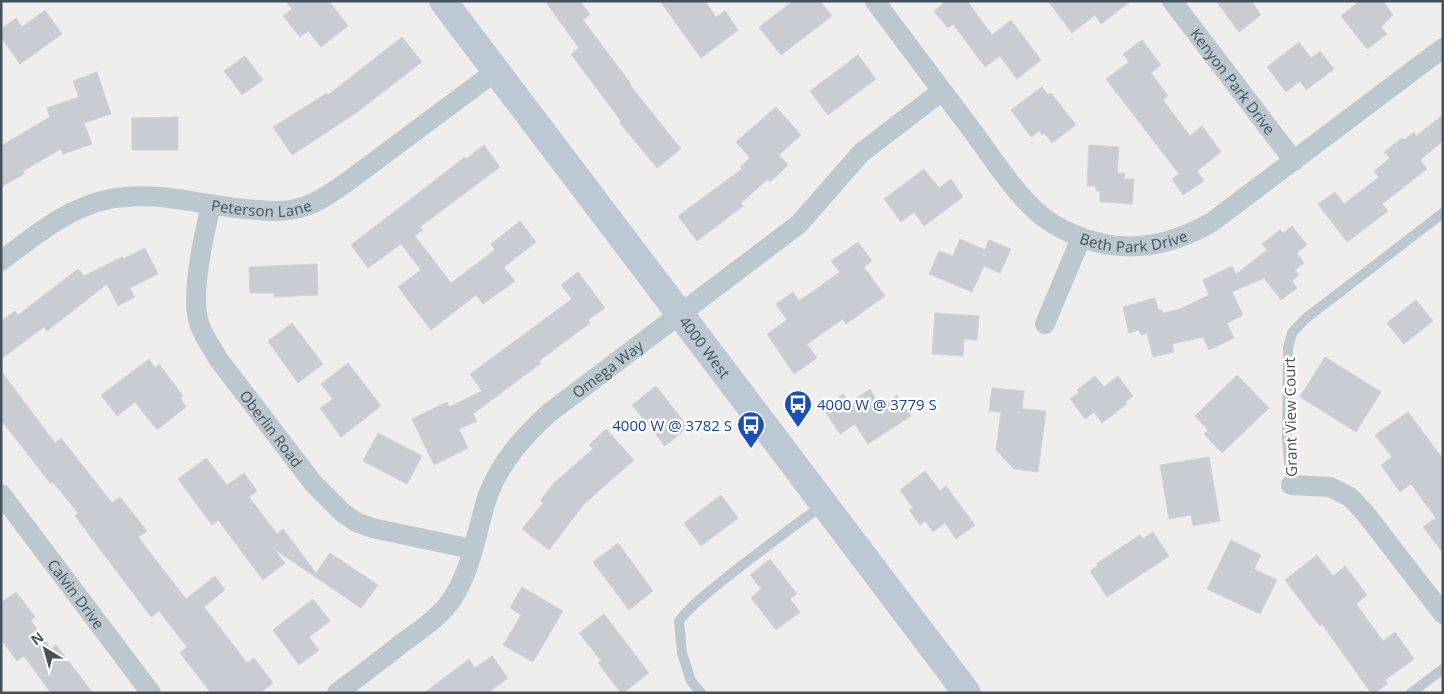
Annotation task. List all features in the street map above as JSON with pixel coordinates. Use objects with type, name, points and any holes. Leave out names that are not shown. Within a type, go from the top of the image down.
[{"type":"street","name":"4000 West","points":[[443,1],[967,693]]},
{"type":"street","name":"Beth Park Drive","points":[[875,1],[1026,200],[1050,222],[1081,238],[1115,246],[1149,246],[1182,238],[1197,231],[1227,212],[1443,48]]},
{"type":"street","name":"Kenyon Park Drive","points":[[1172,1],[1294,161]]},
{"type":"street","name":"Peterson Lane","points":[[1,261],[46,227],[80,208],[109,199],[140,196],[245,210],[279,211],[300,208],[322,200],[496,71]]},
{"type":"street","name":"Omega Way","points":[[337,693],[439,614],[453,598],[462,582],[488,494],[499,470],[529,432],[549,413],[799,224],[861,153],[942,91]]},
{"type":"street","name":"Oberlin Road","points":[[211,205],[195,300],[199,323],[206,341],[219,360],[313,483],[336,507],[356,522],[372,528],[472,549]]},
{"type":"street","points":[[1046,324],[1081,238]]},
{"type":"street","name":"Grant View Court","points":[[1291,484],[1330,487],[1350,497],[1365,513],[1443,614]]},
{"type":"street","name":"Calvin Drive","points":[[1,494],[151,693]]},
{"type":"lane","name":"Grant View Court","points":[[1291,484],[1287,439],[1288,348],[1292,333],[1305,319],[1443,214]]},
{"type":"lane","points":[[701,693],[691,681],[682,653],[679,621],[686,611],[702,597],[824,504]]},
{"type":"lane","points":[[1411,693],[1443,669]]},
{"type":"building","points":[[286,1],[329,1],[348,26],[321,47],[308,31],[300,37],[283,16],[292,9]]},
{"type":"building","points":[[545,1],[580,1],[590,15],[583,20],[630,85],[681,149],[657,168],[619,122],[621,121],[571,54],[579,48]]},
{"type":"building","points":[[660,1],[705,1],[716,17],[725,11],[738,30],[701,58]]},
{"type":"building","points":[[793,1],[820,1],[832,16],[781,55],[759,27]]},
{"type":"building","points":[[946,1],[967,1],[992,35],[1011,20],[1041,60],[1017,79],[1000,56],[985,67],[953,24],[948,28],[934,11]]},
{"type":"building","points":[[1048,1],[1131,1],[1101,24],[1095,15],[1072,33]]},
{"type":"building","points":[[1216,1],[1251,1],[1261,15],[1239,32]]},
{"type":"building","points":[[1360,1],[1383,1],[1393,15],[1381,27],[1387,34],[1367,49],[1341,16]]},
{"type":"building","points":[[45,10],[62,34],[20,64],[1,37],[1,29],[16,18],[22,27]]},
{"type":"building","points":[[402,37],[422,62],[356,113],[292,155],[273,127],[327,93],[328,95]]},
{"type":"building","points":[[1142,40],[1161,65],[1151,73],[1168,96],[1163,100],[1190,136],[1202,126],[1221,152],[1197,171],[1204,181],[1183,195],[1172,179],[1179,174],[1106,79],[1129,62],[1123,54]]},
{"type":"building","points":[[1299,42],[1311,58],[1320,51],[1334,69],[1306,90],[1300,81],[1286,92],[1267,67]]},
{"type":"building","points":[[858,55],[876,79],[828,115],[810,91]]},
{"type":"building","points":[[245,56],[263,80],[242,95],[224,71]]},
{"type":"building","points":[[97,72],[111,114],[84,123],[92,144],[63,154],[61,149],[23,171],[24,174],[1,187],[1,146],[50,117],[47,108],[79,97],[73,81]]},
{"type":"building","points":[[1042,87],[1048,95],[1051,93],[1076,125],[1052,143],[1045,134],[1042,135],[1039,131],[1031,137],[1011,110]]},
{"type":"building","points":[[776,107],[801,135],[779,155],[788,165],[770,182],[768,179],[741,203],[743,206],[697,241],[678,216],[742,169],[740,167],[750,158],[736,142]]},
{"type":"building","points":[[1443,115],[1443,141],[1420,160],[1427,169],[1382,204],[1388,211],[1347,242],[1318,204],[1335,192],[1344,204],[1379,177],[1374,171],[1390,158],[1384,152],[1402,138],[1404,140],[1414,132],[1416,136]]},
{"type":"building","points":[[178,117],[178,150],[132,150],[132,118]]},
{"type":"building","points":[[484,145],[500,167],[420,227],[423,230],[415,236],[451,283],[495,250],[491,244],[520,221],[536,242],[504,267],[515,281],[483,304],[476,295],[431,330],[398,287],[421,270],[401,244],[368,268],[351,245],[465,157],[466,159]]},
{"type":"building","points":[[1089,145],[1119,147],[1117,173],[1125,173],[1124,179],[1134,179],[1132,204],[1100,202],[1100,191],[1096,191],[1096,186],[1087,186]]},
{"type":"building","points":[[924,169],[939,188],[951,179],[963,197],[924,226],[914,212],[901,222],[884,199]]},
{"type":"building","points":[[1292,226],[1307,245],[1297,253],[1304,263],[1295,270],[1299,275],[1292,281],[1297,288],[1281,300],[1264,278],[1232,292],[1243,315],[1227,323],[1234,338],[1209,350],[1203,337],[1172,344],[1174,352],[1153,357],[1147,333],[1141,335],[1139,330],[1129,333],[1123,307],[1155,298],[1158,310],[1162,310],[1163,313],[1180,309],[1209,295],[1203,280],[1232,266],[1236,274],[1267,250],[1262,244],[1280,230],[1283,233]]},
{"type":"building","points":[[960,239],[985,250],[989,240],[1011,249],[1000,273],[984,266],[972,292],[929,274],[939,251],[953,256]]},
{"type":"building","points":[[858,242],[872,261],[864,267],[885,296],[846,324],[843,319],[807,344],[817,358],[794,374],[767,334],[787,320],[776,304],[793,292],[799,301],[840,272],[831,261]]},
{"type":"building","points":[[145,248],[158,274],[130,288],[135,297],[118,306],[107,284],[47,331],[44,327],[1,359],[1,321],[15,311],[18,315],[78,269],[84,276]]},
{"type":"building","points":[[317,264],[318,295],[274,297],[274,293],[250,293],[249,267]]},
{"type":"building","points":[[578,272],[605,308],[588,320],[590,323],[539,361],[541,363],[473,414],[477,421],[459,429],[468,448],[434,465],[412,419],[447,402],[449,407],[482,391],[470,374],[572,299],[561,285]]},
{"type":"building","points":[[1416,300],[1433,321],[1404,344],[1387,323]]},
{"type":"building","points":[[935,313],[979,316],[977,340],[964,339],[963,356],[932,354]]},
{"type":"building","points":[[292,323],[323,364],[298,383],[268,341]]},
{"type":"building","points":[[1325,357],[1381,392],[1356,432],[1300,397]]},
{"type":"building","points":[[149,359],[155,368],[159,364],[183,396],[180,398],[186,407],[157,430],[135,402],[117,416],[101,395]]},
{"type":"building","points":[[348,363],[381,406],[341,437],[320,408],[333,399],[321,384]]},
{"type":"building","points":[[1,371],[55,443],[61,438],[112,503],[120,497],[147,531],[138,537],[186,599],[215,576],[225,590],[204,607],[247,663],[254,658],[273,683],[260,693],[211,693],[180,653],[187,647],[159,611],[151,617],[75,516],[78,513],[53,482],[51,484],[1,420]]},
{"type":"building","points":[[1237,375],[1269,408],[1222,453],[1204,434],[1208,430],[1195,416]]},
{"type":"building","points":[[1095,376],[1104,387],[1118,376],[1133,396],[1125,402],[1127,404],[1102,423],[1094,412],[1085,419],[1070,399],[1079,392],[1077,390]]},
{"type":"building","points":[[656,386],[688,427],[665,446],[632,405]]},
{"type":"building","points":[[992,388],[1024,391],[1022,409],[1046,411],[1038,472],[1014,469],[996,450],[1001,412],[989,411]]},
{"type":"building","points":[[870,389],[880,406],[897,395],[911,416],[868,444],[855,424],[840,434],[822,407],[843,394],[849,403]]},
{"type":"building","points":[[1408,412],[1443,459],[1443,553],[1423,527],[1436,518],[1411,484],[1400,492],[1381,465],[1392,457],[1375,435]]},
{"type":"building","points":[[606,429],[634,460],[584,504],[549,550],[522,529],[543,503],[540,501],[554,483],[593,449],[589,445]]},
{"type":"building","points":[[378,433],[422,456],[407,484],[363,461]]},
{"type":"building","points":[[1209,457],[1220,521],[1193,526],[1191,515],[1169,519],[1160,465]]},
{"type":"building","points":[[206,458],[227,485],[244,473],[257,491],[249,497],[277,534],[283,529],[316,573],[330,553],[378,585],[361,608],[274,549],[285,563],[263,580],[218,520],[212,525],[178,479]]},
{"type":"building","points":[[925,471],[940,491],[946,486],[975,525],[956,539],[945,523],[933,532],[925,521],[920,525],[909,510],[913,508],[900,490]]},
{"type":"building","points":[[721,495],[738,518],[701,546],[684,523]]},
{"type":"building","points":[[1153,532],[1169,556],[1107,597],[1090,571],[1098,565],[1097,563],[1140,535],[1143,539]]},
{"type":"building","points":[[1231,540],[1261,555],[1254,569],[1277,580],[1260,614],[1207,589]]},
{"type":"building","points":[[618,543],[653,591],[629,610],[593,562]]},
{"type":"building","points":[[1317,555],[1333,576],[1345,566],[1367,595],[1356,604],[1383,641],[1395,632],[1414,659],[1385,680],[1388,683],[1375,693],[1371,693],[1322,624],[1320,626],[1285,580]]},
{"type":"building","points":[[770,559],[797,594],[790,599],[800,612],[776,630],[751,598],[761,589],[750,575]]},
{"type":"building","points":[[522,587],[563,611],[533,662],[503,645],[521,615],[510,608]]},
{"type":"building","points":[[16,592],[35,617],[31,621],[51,649],[56,645],[93,693],[51,693],[24,656],[17,661],[1,639],[1,603]]},
{"type":"building","points":[[313,599],[330,621],[309,637],[319,650],[299,665],[273,630]]},
{"type":"building","points":[[604,614],[649,673],[623,693],[621,693],[598,663],[601,661],[579,633]]},
{"type":"building","points":[[492,656],[508,678],[488,693],[424,693],[469,659],[475,668]]},
{"type":"place","name":"4000 W @ 3779 S","points":[[798,428]]},
{"type":"place","name":"4000 W @ 3782 S","points":[[751,449]]}]
